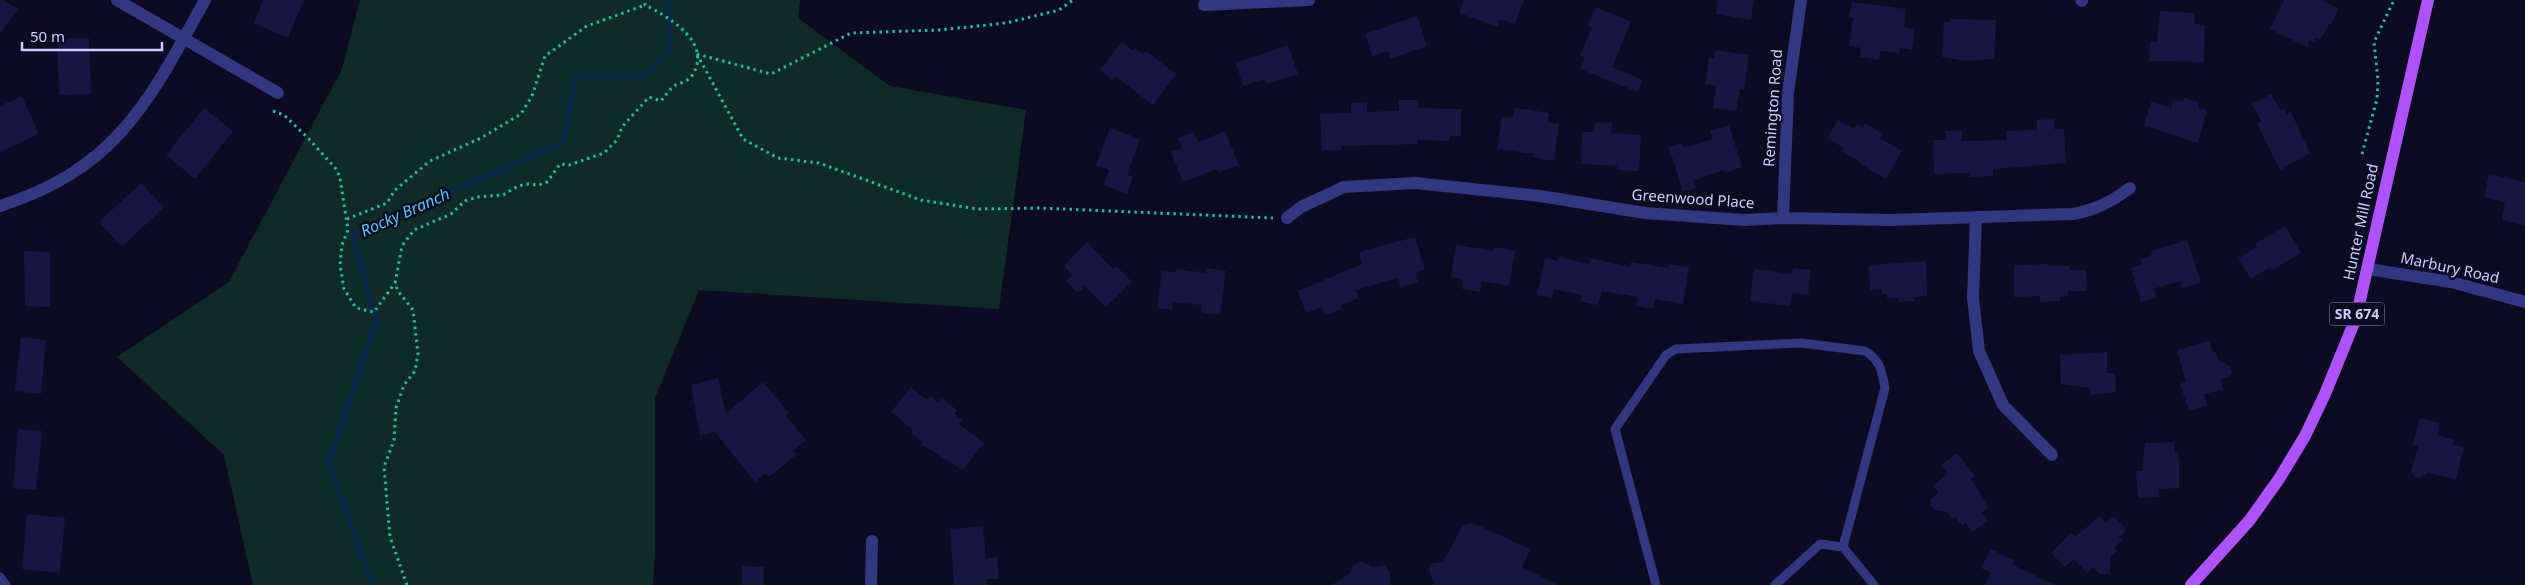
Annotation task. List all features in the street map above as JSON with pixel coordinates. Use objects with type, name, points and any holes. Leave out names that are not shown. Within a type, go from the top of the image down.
[{"type":"main road","name":"Hunter Mill Road","points":[[2191,585],[2248,521],[2279,479],[2304,436],[2325,394],[2356,318],[2368,269],[2384,186],[2428,0]]},
{"type":"street","points":[[117,0],[278,93]]},
{"type":"street","points":[[0,206],[65,179],[92,160],[118,136],[141,109],[205,0]]},
{"type":"street","points":[[1204,5],[1309,0]]},
{"type":"street","name":"Remington Road","points":[[1783,218],[1788,93],[1801,0]]},
{"type":"street","name":"Greenwood Place","points":[[1287,218],[1301,207],[1344,187],[1415,183],[1540,196],[1645,213],[1744,220],[1783,218],[1873,220],[2073,214],[2094,210],[2113,201],[2130,188]]},
{"type":"street","points":[[1976,217],[1973,298],[1979,351],[2003,405],[2052,454]]},
{"type":"street","name":"Marbury Road","points":[[2368,269],[2451,282],[2525,302]]},
{"type":"street","points":[[871,585],[872,541]]},
{"type":"lane","points":[[1656,585],[1615,429],[1666,355],[1676,349],[1801,343],[1864,351],[1873,356],[1882,368],[1885,388],[1843,547]]},
{"type":"lane","points":[[1775,585],[1820,544],[1843,547],[1874,585]]},
{"type":"lane","points":[[0,577],[6,585]]},
{"type":"path","points":[[645,0],[645,5]]},
{"type":"path","points":[[697,54],[771,74],[851,33],[940,30],[1006,23],[1059,10],[1073,0]]},
{"type":"path","points":[[2362,154],[2377,99],[2378,81],[2374,42],[2394,0]]},
{"type":"path","points":[[347,219],[387,203],[395,190],[430,161],[481,138],[521,114],[532,96],[545,56],[587,26],[645,5],[675,21],[687,33],[743,139],[778,158],[819,163],[921,200],[977,209],[1040,208],[1287,218]]},
{"type":"path","points":[[273,111],[284,115],[337,170],[348,230],[342,245],[340,265],[344,289],[356,308],[374,312],[395,282],[402,246],[414,230],[451,214],[465,202],[477,197],[503,195],[518,186],[528,184],[539,186],[547,182],[560,164],[569,165],[604,153],[617,140],[622,127],[649,97],[662,101],[673,87],[690,78],[696,66],[697,54]]},
{"type":"path","points":[[395,282],[398,291],[412,310],[418,354],[414,371],[404,385],[396,408],[394,440],[384,467],[390,537],[407,585]]},
{"type":"green space","points":[[360,0],[800,0],[798,18],[890,86],[1026,110],[999,309],[699,290],[655,398],[655,554],[653,585],[253,585],[224,455],[117,357],[229,282],[342,69]]},
{"type":"building","points":[[0,0],[4,0],[18,9],[0,34]]},
{"type":"building","points":[[263,0],[304,0],[288,38],[254,23]]},
{"type":"building","points":[[1464,0],[1524,0],[1515,24],[1500,19],[1498,27],[1459,13]]},
{"type":"building","points":[[1718,0],[1754,0],[1751,20],[1716,14]]},
{"type":"building","points":[[2284,0],[2321,0],[2339,9],[2331,25],[2329,24],[2320,40],[2316,38],[2314,42],[2310,40],[2307,47],[2270,29]]},
{"type":"building","points":[[1852,2],[1906,9],[1904,27],[1915,29],[1912,50],[1900,48],[1899,53],[1880,51],[1879,60],[1860,57],[1861,48],[1849,46],[1853,18],[1849,17]]},
{"type":"building","points":[[1596,7],[1631,22],[1612,67],[1643,80],[1638,92],[1580,69],[1585,57],[1580,56],[1592,27],[1588,25]]},
{"type":"building","points":[[2160,11],[2195,13],[2194,24],[2205,25],[2204,62],[2149,61],[2150,41],[2157,42]]},
{"type":"building","points":[[1417,16],[1427,46],[1390,59],[1388,51],[1372,56],[1365,34]]},
{"type":"building","points":[[1950,19],[1996,20],[1994,59],[1966,61],[1942,57],[1944,22],[1950,22]]},
{"type":"building","points":[[89,38],[91,94],[59,95],[57,39]]},
{"type":"building","points":[[1122,42],[1133,51],[1135,48],[1143,54],[1146,51],[1176,74],[1153,105],[1115,76],[1112,80],[1100,70]]},
{"type":"building","points":[[1288,45],[1298,74],[1266,84],[1264,79],[1243,86],[1236,63]]},
{"type":"building","points":[[1715,50],[1749,55],[1744,90],[1740,89],[1736,111],[1713,108],[1716,86],[1705,84],[1709,57],[1714,58]]},
{"type":"building","points":[[2271,94],[2280,110],[2283,108],[2287,114],[2291,112],[2310,153],[2280,170],[2257,123],[2261,121],[2252,104]]},
{"type":"building","points":[[22,96],[39,134],[0,152],[0,106]]},
{"type":"building","points":[[2184,98],[2199,102],[2198,108],[2207,110],[2198,143],[2144,125],[2151,102],[2171,108],[2173,100],[2183,102]]},
{"type":"building","points":[[1399,100],[1418,100],[1418,108],[1461,109],[1461,136],[1449,136],[1449,141],[1417,140],[1417,144],[1341,146],[1341,150],[1322,151],[1320,114],[1351,113],[1351,103],[1367,102],[1367,112],[1399,111]]},
{"type":"building","points":[[204,108],[233,131],[195,179],[166,155]]},
{"type":"building","points":[[1515,108],[1549,113],[1548,122],[1559,124],[1554,161],[1532,157],[1534,154],[1497,149],[1502,117],[1513,118]]},
{"type":"building","points":[[2054,119],[2054,129],[2064,129],[2066,163],[1993,169],[1993,176],[1970,177],[1970,173],[1934,174],[1933,140],[1946,140],[1945,131],[1962,130],[1962,141],[2007,140],[2006,131],[2037,130],[2037,120]]},
{"type":"building","points":[[1838,120],[1854,129],[1857,124],[1863,128],[1865,123],[1883,134],[1880,138],[1902,151],[1886,179],[1842,151],[1844,148],[1827,138]]},
{"type":"building","points":[[1595,122],[1612,123],[1611,133],[1641,135],[1639,171],[1617,170],[1617,166],[1581,164],[1582,132],[1594,132]]},
{"type":"building","points":[[1729,125],[1742,167],[1725,173],[1724,170],[1695,180],[1693,177],[1696,188],[1683,192],[1669,147],[1682,143],[1684,148],[1713,139],[1710,131]]},
{"type":"building","points":[[1110,128],[1140,139],[1127,175],[1133,177],[1127,194],[1104,185],[1109,170],[1096,165]]},
{"type":"building","points":[[1225,131],[1239,165],[1218,173],[1217,169],[1183,182],[1171,152],[1182,148],[1178,138],[1194,132],[1198,142]]},
{"type":"building","points":[[2489,174],[2525,182],[2525,225],[2502,220],[2505,202],[2484,197]]},
{"type":"building","points":[[141,183],[164,207],[122,247],[99,222]]},
{"type":"building","points":[[2285,226],[2301,253],[2272,270],[2270,267],[2251,279],[2238,258],[2257,247],[2255,244]]},
{"type":"building","points":[[1415,237],[1425,270],[1415,273],[1418,282],[1401,287],[1398,278],[1356,290],[1359,298],[1341,305],[1342,309],[1325,315],[1322,307],[1306,313],[1298,291],[1362,264],[1359,252]]},
{"type":"building","points":[[2187,240],[2201,283],[2182,288],[2180,281],[2153,289],[2156,298],[2141,302],[2131,268],[2142,265],[2140,260],[2151,256],[2152,251]]},
{"type":"building","points":[[1087,242],[1113,269],[1116,266],[1132,282],[1106,307],[1085,286],[1078,293],[1066,281],[1072,275],[1064,266]]},
{"type":"building","points":[[1456,245],[1494,251],[1495,247],[1515,251],[1509,286],[1481,281],[1480,292],[1462,289],[1463,280],[1451,277]]},
{"type":"building","points":[[24,251],[50,252],[50,307],[25,306]]},
{"type":"building","points":[[1559,257],[1589,264],[1590,258],[1631,267],[1631,262],[1668,268],[1669,264],[1689,267],[1683,304],[1655,299],[1653,309],[1636,306],[1638,297],[1602,291],[1598,305],[1581,302],[1582,295],[1554,289],[1552,298],[1537,295],[1545,258],[1558,261]]},
{"type":"building","points":[[1926,261],[1927,296],[1914,297],[1914,301],[1899,302],[1899,298],[1887,298],[1887,294],[1882,294],[1882,289],[1870,290],[1869,265]]},
{"type":"building","points":[[2048,264],[2047,266],[2069,266],[2070,270],[2086,270],[2087,291],[2068,291],[2068,296],[2060,297],[2060,301],[2040,302],[2040,296],[2014,297],[2014,265]]},
{"type":"building","points":[[1207,268],[1226,271],[1220,315],[1201,312],[1202,305],[1173,302],[1172,310],[1157,308],[1162,271],[1176,272],[1176,269],[1206,273]]},
{"type":"building","points":[[1793,268],[1811,270],[1808,295],[1792,293],[1790,306],[1750,301],[1754,269],[1792,274]]},
{"type":"building","points":[[21,337],[46,340],[41,394],[15,391]]},
{"type":"building","points":[[2209,341],[2213,353],[2216,352],[2218,360],[2230,366],[2232,372],[2229,377],[2220,380],[2223,390],[2204,394],[2207,406],[2189,411],[2180,384],[2186,382],[2177,350]]},
{"type":"building","points":[[2107,352],[2107,373],[2115,373],[2116,392],[2090,395],[2090,388],[2061,384],[2060,355]]},
{"type":"building","points":[[718,378],[726,414],[763,382],[789,413],[786,416],[806,440],[793,451],[797,454],[769,477],[765,473],[755,482],[715,432],[700,436],[691,385]]},
{"type":"building","points":[[911,387],[927,400],[930,396],[938,403],[941,398],[957,410],[954,413],[962,420],[959,424],[984,443],[963,470],[921,444],[923,442],[911,433],[913,430],[891,412]]},
{"type":"building","points":[[2420,418],[2439,423],[2438,435],[2454,440],[2453,445],[2464,447],[2456,479],[2428,473],[2420,478],[2415,477],[2411,471],[2418,446],[2413,445]]},
{"type":"building","points":[[18,429],[42,431],[36,490],[13,488]]},
{"type":"building","points":[[2174,442],[2175,453],[2177,453],[2179,461],[2179,488],[2158,489],[2159,497],[2138,498],[2136,471],[2142,471],[2145,443]]},
{"type":"building","points":[[1957,453],[1975,476],[1971,479],[1989,507],[1982,512],[1988,521],[1972,532],[1966,523],[1962,526],[1955,516],[1952,519],[1947,512],[1934,510],[1930,505],[1931,499],[1938,493],[1933,485],[1948,474],[1941,465]]},
{"type":"building","points":[[27,514],[65,518],[60,573],[22,569]]},
{"type":"building","points":[[2100,516],[2106,523],[2114,516],[2127,530],[2119,537],[2122,540],[2114,548],[2117,551],[2110,557],[2110,574],[2100,574],[2093,567],[2087,573],[2074,559],[2065,567],[2051,553],[2071,533],[2075,537]]},
{"type":"building","points":[[1473,523],[1530,549],[1522,567],[1558,585],[1434,585],[1429,570],[1433,563],[1443,562],[1463,525]]},
{"type":"building","points":[[983,526],[986,558],[997,557],[999,579],[987,579],[987,585],[954,585],[950,529]]},
{"type":"building","points":[[1991,549],[2015,561],[2013,565],[2055,585],[1985,585],[1991,573],[1981,568]]},
{"type":"building","points":[[1361,561],[1373,567],[1384,565],[1390,571],[1390,585],[1332,585],[1350,573],[1353,565]]},
{"type":"building","points":[[742,566],[764,567],[763,585],[742,585]]},
{"type":"waterway","name":"Rocky Branch","points":[[372,585],[329,462],[376,321],[353,234],[563,143],[576,76],[646,76],[670,49],[668,0]]}]
